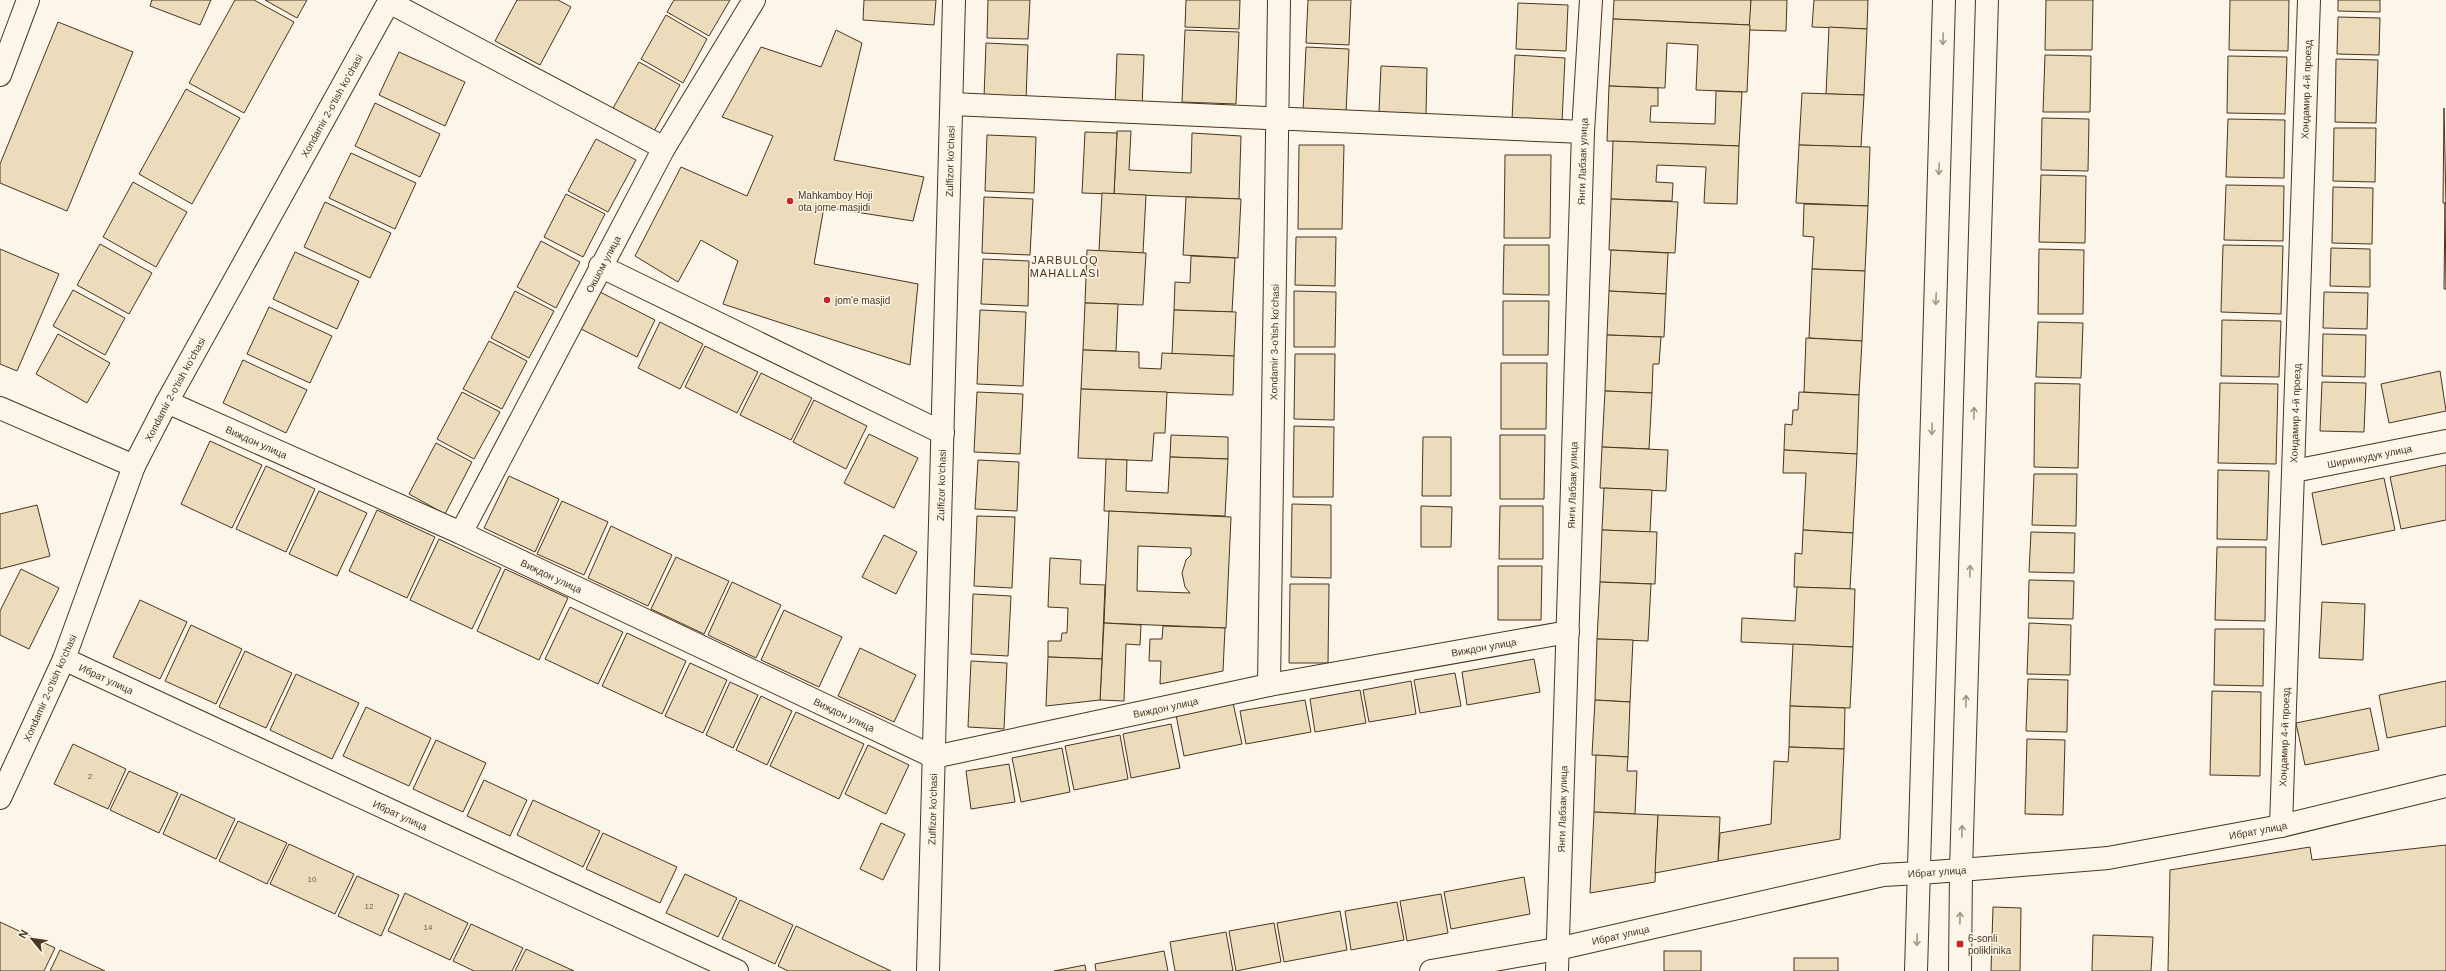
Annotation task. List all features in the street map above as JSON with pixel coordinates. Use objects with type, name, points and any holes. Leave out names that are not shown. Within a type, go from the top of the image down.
[{"type":"street","points":[[0,75],[28,0]]},
{"type":"street","name":"Окшом улица","points":[[461,534],[600,266],[664,148],[754,0]]},
{"type":"street","name":"Zulfizor ko'chasi","points":[[928,971],[954,0]]},
{"type":"street","name":"Xondamir 3-o'tish ko'chasi","points":[[1269,685],[1279,0]]},
{"type":"street","name":"Янги Лабзак улица","points":[[1557,971],[1583,132],[1591,0]]},
{"type":"street","points":[[1916,971],[1944,0]]},
{"type":"street","points":[[1960,971],[1961,870],[1986,0]]},
{"type":"street","name":"Хондамир 4-й проезд","points":[[2281,826],[2309,0]]},
{"type":"street","points":[[389,1],[664,148]]},
{"type":"street","name":"Xondamir 2-o'tish ko'chasi","points":[[0,798],[64,659],[134,466],[167,402],[389,1]]},
{"type":"street","points":[[952,104],[1278,120],[1583,132]]},
{"type":"street","points":[[600,266],[943,433]]},
{"type":"street","name":"Виждон улица","points":[[167,402],[461,534],[934,757],[1269,685],[1568,632]]},
{"type":"street","points":[[0,408],[134,466]]},
{"type":"street","name":"Ширинкудук улица","points":[[2294,471],[2446,441]]},
{"type":"street","name":"Ибрат улица","points":[[64,659],[737,971]]},
{"type":"street","name":"Ибрат улица","points":[[1431,971],[1557,949],[1883,875],[2108,858],[2281,826],[2446,786]]},
{"type":"building","points":[[152,0],[211,0],[200,25],[150,6]]},
{"type":"building","points":[[235,0],[254,0],[294,22],[244,113],[189,83]]},
{"type":"building","points":[[265,0],[307,0],[297,18]]},
{"type":"building","points":[[517,0],[558,0],[571,7],[540,65],[495,41]]},
{"type":"building","points":[[674,0],[730,0],[709,36],[667,12]]},
{"type":"building","points":[[864,0],[936,0],[934,25],[863,20]]},
{"type":"building","points":[[988,0],[1030,0],[1028,39],[987,38]]},
{"type":"building","points":[[1186,0],[1240,0],[1239,29],[1185,27]]},
{"type":"building","points":[[1308,0],[1351,0],[1349,45],[1306,43]]},
{"type":"building","points":[[1614,0],[1751,0],[1750,25],[1613,19]]},
{"type":"building","points":[[1751,0],[1787,0],[1786,31],[1749,30]]},
{"type":"building","points":[[1814,0],[1868,0],[1867,29],[1812,27]]},
{"type":"building","points":[[2046,0],[2093,0],[2092,50],[2045,50]]},
{"type":"building","points":[[2230,0],[2289,0],[2288,51],[2229,50]]},
{"type":"building","points":[[2338,0],[2380,0],[2380,12],[2338,11]]},
{"type":"building","points":[[1518,3],[1568,5],[1566,51],[1516,49]]},
{"type":"building","points":[[666,15],[707,39],[683,83],[641,59]]},
{"type":"building","points":[[2338,17],[2380,18],[2379,55],[2337,54]]},
{"type":"building","points":[[1613,19],[1750,25],[1747,92],[1696,90],[1698,45],[1667,43],[1665,88],[1609,86]]},
{"type":"building","points":[[58,22],[133,52],[67,211],[0,183],[0,164]]},
{"type":"building","points":[[1829,27],[1867,29],[1864,95],[1826,94]]},
{"type":"building","name":"Mahkamboy Hoji ota jome masjidi","points":[[836,30],[862,43],[834,160],[924,177],[913,221],[824,207],[814,264],[918,284],[910,365],[723,304],[738,261],[701,240],[678,282],[635,256],[681,167],[747,196],[773,136],[722,117],[761,47],[821,67]]},
{"type":"building","points":[[1185,30],[1239,32],[1236,104],[1182,102]]},
{"type":"building","points":[[986,43],[1028,45],[1026,100],[984,98]]},
{"type":"building","points":[[1306,47],[1349,49],[1346,113],[1303,111]]},
{"type":"building","points":[[399,52],[465,82],[445,126],[379,95]]},
{"type":"building","points":[[1117,54],[1144,55],[1142,108],[1115,106]]},
{"type":"building","points":[[1515,55],[1565,58],[1562,122],[1512,120]]},
{"type":"building","points":[[2045,55],[2091,56],[2090,112],[2043,112]]},
{"type":"building","points":[[2228,56],[2287,57],[2285,114],[2227,113]]},
{"type":"building","points":[[2336,59],[2378,60],[2376,123],[2335,122]]},
{"type":"building","points":[[639,62],[680,85],[653,133],[612,110]]},
{"type":"building","points":[[1381,66],[1427,68],[1426,114],[1379,112]]},
{"type":"building","points":[[1609,86],[1658,88],[1658,106],[1651,106],[1650,122],[1715,124],[1716,91],[1742,92],[1739,146],[1607,141]]},
{"type":"building","points":[[186,89],[240,118],[192,204],[139,174]]},
{"type":"building","points":[[1802,93],[1864,95],[1861,147],[1799,145]]},
{"type":"building","points":[[375,103],[440,134],[420,177],[355,146]]},
{"type":"building","points":[[2444,108],[2446,203],[2443,203]]},
{"type":"building","points":[[2042,118],[2089,119],[2088,171],[2041,170]]},
{"type":"building","points":[[2228,119],[2285,120],[2284,178],[2226,177]]},
{"type":"building","points":[[2334,128],[2376,128],[2375,182],[2333,181]]},
{"type":"building","points":[[1117,131],[1131,131],[1129,170],[1191,173],[1192,133],[1241,136],[1239,199],[1114,194]]},
{"type":"building","points":[[1085,132],[1117,133],[1114,194],[1082,193]]},
{"type":"building","points":[[987,135],[1036,137],[1034,193],[985,191]]},
{"type":"building","points":[[596,139],[636,160],[608,212],[568,191]]},
{"type":"building","points":[[1613,141],[1739,146],[1737,204],[1704,203],[1706,167],[1657,165],[1656,182],[1673,183],[1672,201],[1611,199]]},
{"type":"building","points":[[1299,145],[1344,145],[1342,229],[1298,229]]},
{"type":"building","points":[[1799,145],[1870,147],[1868,206],[1796,203]]},
{"type":"building","points":[[351,153],[416,183],[395,229],[329,198]]},
{"type":"building","points":[[1505,155],[1551,155],[1550,238],[1504,238]]},
{"type":"building","points":[[2041,175],[2086,176],[2085,243],[2039,242]]},
{"type":"building","points":[[133,182],[187,212],[156,267],[103,237]]},
{"type":"building","points":[[2226,185],[2284,186],[2283,241],[2224,240]]},
{"type":"building","points":[[2333,187],[2373,188],[2372,244],[2332,243]]},
{"type":"building","points":[[1102,193],[1146,195],[1143,253],[1099,251]]},
{"type":"building","points":[[566,194],[605,214],[583,257],[544,237]]},
{"type":"building","points":[[984,197],[1033,199],[1030,255],[982,253]]},
{"type":"building","points":[[1186,197],[1241,199],[1238,258],[1183,255]]},
{"type":"building","points":[[1611,199],[1678,202],[1675,253],[1609,250]]},
{"type":"building","points":[[325,202],[391,233],[370,278],[304,247]]},
{"type":"building","points":[[2445,203],[2446,289],[2444,289]]},
{"type":"building","points":[[1804,204],[1868,206],[1865,271],[1812,269],[1814,237],[1803,236]]},
{"type":"building","points":[[1296,237],[1336,237],[1335,286],[1295,285]]},
{"type":"building","points":[[541,241],[580,262],[556,308],[517,287]]},
{"type":"building","points":[[100,244],[152,273],[129,314],[77,285]]},
{"type":"building","points":[[1504,245],[1549,245],[1549,295],[1503,294]]},
{"type":"building","points":[[2223,245],[2283,246],[2281,314],[2221,312]]},
{"type":"building","points":[[2331,248],[2370,249],[2370,287],[2330,286]]},
{"type":"building","points":[[0,249],[59,274],[17,371],[0,364]]},
{"type":"building","points":[[2039,249],[2084,250],[2083,314],[2038,314]]},
{"type":"building","points":[[1087,250],[1146,253],[1143,305],[1085,303]]},
{"type":"building","points":[[1611,250],[1668,253],[1666,294],[1609,291]]},
{"type":"building","points":[[295,252],[359,281],[337,329],[273,299]]},
{"type":"building","points":[[1191,256],[1235,258],[1232,312],[1174,310],[1175,282],[1190,283]]},
{"type":"building","points":[[983,259],[1029,261],[1028,306],[981,304]]},
{"type":"building","points":[[1812,269],[1865,271],[1862,341],[1809,338]]},
{"type":"building","points":[[73,290],[125,318],[105,355],[53,326]]},
{"type":"building","points":[[515,291],[554,311],[529,358],[491,338]]},
{"type":"building","points":[[1294,291],[1336,292],[1335,347],[1294,347]]},
{"type":"building","points":[[1609,291],[1666,294],[1664,337],[1607,335]]},
{"type":"building","points":[[600,292],[655,320],[637,357],[581,329]]},
{"type":"building","points":[[2324,292],[2368,293],[2367,329],[2323,328]]},
{"type":"building","points":[[1503,301],[1549,301],[1548,355],[1503,355]]},
{"type":"building","points":[[1085,303],[1118,304],[1116,351],[1083,350]]},
{"type":"building","points":[[269,307],[332,336],[310,383],[247,354]]},
{"type":"building","points":[[980,310],[1026,312],[1023,386],[977,384]]},
{"type":"building","points":[[1174,310],[1236,312],[1234,356],[1172,354]]},
{"type":"building","points":[[2222,320],[2281,321],[2279,377],[2221,376]]},
{"type":"building","points":[[660,322],[703,344],[680,389],[638,368]]},
{"type":"building","points":[[2038,322],[2083,323],[2081,378],[2036,377]]},
{"type":"building","points":[[58,334],[110,363],[87,403],[36,374]]},
{"type":"building","points":[[2323,334],[2366,335],[2365,377],[2322,376]]},
{"type":"building","points":[[1607,335],[1661,337],[1659,364],[1653,364],[1652,393],[1605,391]]},
{"type":"building","points":[[1806,338],[1862,341],[1859,395],[1804,392]]},
{"type":"building","points":[[489,341],[527,361],[502,409],[463,389]]},
{"type":"building","points":[[705,346],[758,372],[737,413],[685,387]]},
{"type":"building","points":[[1083,350],[1139,352],[1139,368],[1161,369],[1162,353],[1234,356],[1233,395],[1081,389]]},
{"type":"building","points":[[1295,354],[1335,354],[1334,420],[1294,419]]},
{"type":"building","points":[[243,360],[307,390],[286,433],[223,403]]},
{"type":"building","points":[[1501,363],[1547,363],[1546,429],[1501,429]]},
{"type":"building","points":[[2440,371],[2446,411],[2389,423],[2381,384]]},
{"type":"building","points":[[761,373],[812,398],[791,440],[740,415]]},
{"type":"building","points":[[2322,382],[2366,383],[2364,432],[2320,431]]},
{"type":"building","points":[[2035,383],[2080,384],[2078,468],[2034,467]]},
{"type":"building","points":[[2220,383],[2278,384],[2276,464],[2218,463]]},
{"type":"building","points":[[1081,389],[1167,392],[1165,433],[1154,433],[1152,461],[1078,458]]},
{"type":"building","points":[[1605,391],[1652,393],[1649,449],[1602,447]]},
{"type":"building","points":[[462,392],[500,412],[474,459],[437,439]]},
{"type":"building","points":[[977,392],[1023,394],[1020,454],[974,452]]},
{"type":"building","points":[[1799,392],[1859,395],[1857,454],[1784,450],[1785,424],[1792,425],[1793,410],[1798,410]]},
{"type":"building","points":[[814,400],[867,426],[846,469],[793,442]]},
{"type":"building","points":[[1294,426],[1334,427],[1333,497],[1293,497]]},
{"type":"building","points":[[869,434],[918,458],[894,508],[844,483]]},
{"type":"building","points":[[1171,435],[1228,437],[1228,459],[1170,457]]},
{"type":"building","points":[[1500,435],[1545,435],[1544,499],[1500,499]]},
{"type":"building","points":[[1423,437],[1451,437],[1451,496],[1422,496]]},
{"type":"building","points":[[210,441],[262,465],[232,528],[181,504]]},
{"type":"building","points":[[436,443],[472,462],[445,514],[409,494]]},
{"type":"building","points":[[1602,447],[1668,450],[1666,491],[1600,488]]},
{"type":"building","points":[[1784,450],[1857,454],[1853,533],[1803,530],[1806,473],[1783,473]]},
{"type":"building","points":[[1170,457],[1228,459],[1225,516],[1104,511],[1106,459],[1127,460],[1126,491],[1168,493]]},
{"type":"building","points":[[978,460],[1019,462],[1017,511],[975,509]]},
{"type":"building","points":[[2446,465],[2446,520],[2401,529],[2390,477]]},
{"type":"building","points":[[266,466],[315,489],[286,552],[236,529]]},
{"type":"building","points":[[2218,470],[2269,471],[2267,540],[2217,539]]},
{"type":"building","points":[[2034,474],[2077,474],[2076,526],[2032,525]]},
{"type":"building","points":[[509,476],[559,499],[535,552],[484,528]]},
{"type":"building","points":[[2384,478],[2395,530],[2322,545],[2312,493]]},
{"type":"building","points":[[1604,488],[1652,490],[1650,532],[1602,530]]},
{"type":"building","points":[[319,491],[367,513],[337,576],[289,554]]},
{"type":"building","points":[[562,501],[608,522],[584,575],[537,554]]},
{"type":"building","points":[[1292,504],[1331,505],[1331,578],[1291,577]]},
{"type":"building","points":[[37,505],[50,556],[0,569],[0,514]]},
{"type":"building","points":[[1421,506],[1452,507],[1451,547],[1421,547]]},
{"type":"building","points":[[1500,506],[1543,506],[1543,559],[1499,559]]},
{"type":"building","points":[[377,510],[435,537],[407,598],[349,571]]},
{"type":"building","points":[[1109,511],[1231,517],[1226,628],[1104,623]],"holes":[[[1138,546],[1191,548],[1191,555],[1186,560],[1182,573],[1185,587],[1190,593],[1137,591]]]},
{"type":"building","points":[[977,516],[1015,517],[1012,588],[974,586]]},
{"type":"building","points":[[611,526],[672,555],[648,606],[588,578]]},
{"type":"building","points":[[1602,530],[1657,532],[1655,584],[1600,582]]},
{"type":"building","points":[[1803,530],[1853,533],[1850,589],[1794,587],[1795,553],[1802,554]]},
{"type":"building","points":[[2031,532],[2075,533],[2074,573],[2029,572]]},
{"type":"building","points":[[884,535],[917,552],[896,594],[862,577]]},
{"type":"building","points":[[439,539],[501,568],[472,629],[410,600]]},
{"type":"building","points":[[2217,547],[2266,547],[2265,621],[2215,620]]},
{"type":"building","points":[[676,557],[729,581],[704,634],[651,609]]},
{"type":"building","points":[[1050,558],[1081,560],[1080,584],[1105,585],[1102,659],[1048,657],[1048,641],[1061,641],[1062,633],[1067,633],[1068,608],[1048,607]]},
{"type":"building","points":[[1498,566],[1542,566],[1541,620],[1498,620]]},
{"type":"building","points":[[21,569],[59,588],[29,649],[0,635],[0,611]]},
{"type":"building","points":[[505,569],[568,598],[539,660],[477,631]]},
{"type":"building","points":[[2029,580],[2074,581],[2073,619],[2028,618]]},
{"type":"building","points":[[732,582],[781,605],[756,658],[708,635]]},
{"type":"building","points":[[1600,582],[1651,584],[1648,641],[1597,639]]},
{"type":"building","points":[[1290,584],[1329,584],[1328,663],[1289,663]]},
{"type":"building","points":[[1797,587],[1855,589],[1853,647],[1741,642],[1742,618],[1795,621]]},
{"type":"building","points":[[973,594],[1011,596],[1008,656],[971,654]]},
{"type":"building","points":[[140,600],[187,622],[160,679],[113,657]]},
{"type":"building","points":[[2322,602],[2365,604],[2363,660],[2319,658]]},
{"type":"building","points":[[570,607],[623,632],[598,684],[545,659]]},
{"type":"building","points":[[784,610],[842,637],[819,687],[761,660]]},
{"type":"building","points":[[1104,623],[1141,625],[1140,645],[1126,644],[1124,701],[1100,700]]},
{"type":"building","points":[[2029,623],[2071,625],[2070,675],[2027,674]]},
{"type":"building","points":[[191,625],[242,649],[216,704],[165,681]]},
{"type":"building","points":[[1163,626],[1225,628],[1223,671],[1160,684],[1161,661],[1149,661],[1150,639],[1162,639]]},
{"type":"building","points":[[2215,629],[2264,629],[2263,686],[2214,685]]},
{"type":"building","points":[[627,633],[686,661],[662,714],[602,686]]},
{"type":"building","points":[[1597,639],[1633,640],[1630,702],[1595,700]]},
{"type":"building","points":[[1793,644],[1853,647],[1850,708],[1790,706]]},
{"type":"building","points":[[860,648],[916,675],[894,722],[838,696]]},
{"type":"building","points":[[245,651],[292,673],[266,728],[219,707]]},
{"type":"building","points":[[1048,657],[1102,659],[1100,700],[1046,706]]},
{"type":"building","points":[[1534,659],[1540,692],[1467,705],[1462,672]]},
{"type":"building","points":[[971,661],[1007,663],[1004,729],[968,727]]},
{"type":"building","points":[[690,663],[727,680],[703,733],[665,716]]},
{"type":"building","points":[[1455,673],[1461,706],[1420,713],[1414,680]]},
{"type":"building","points":[[296,674],[359,703],[332,759],[270,730]]},
{"type":"building","points":[[2028,679],[2068,680],[2067,732],[2026,731]]},
{"type":"building","points":[[1411,681],[1416,714],[1369,722],[1363,690]]},
{"type":"building","points":[[2446,681],[2446,726],[2387,738],[2379,695]]},
{"type":"building","points":[[730,682],[758,695],[733,748],[706,735]]},
{"type":"building","points":[[1360,690],[1366,723],[1315,732],[1310,699]]},
{"type":"building","points":[[2212,691],[2261,692],[2260,776],[2210,775]]},
{"type":"building","points":[[761,696],[792,711],[767,765],[736,750]]},
{"type":"building","points":[[1305,700],[1311,732],[1246,744],[1240,711]]},
{"type":"building","points":[[1595,700],[1630,702],[1628,757],[1592,755]]},
{"type":"building","points":[[1233,703],[1242,744],[1184,756],[1176,715]]},
{"type":"building","points":[[1790,706],[1845,708],[1844,749],[1789,747]]},
{"type":"building","points":[[366,707],[431,738],[409,786],[343,756]]},
{"type":"building","points":[[2370,708],[2379,750],[2305,765],[2296,723]]},
{"type":"building","points":[[796,712],[864,744],[839,799],[770,766]]},
{"type":"building","points":[[1171,724],[1180,768],[1131,778],[1123,734]]},
{"type":"building","points":[[1120,735],[1128,779],[1074,790],[1065,746]]},
{"type":"building","points":[[2027,739],[2065,740],[2063,815],[2025,814]]},
{"type":"building","points":[[436,740],[486,763],[463,812],[413,789]]},
{"type":"building","points":[[73,744],[126,769],[108,809],[54,784]]},
{"type":"building","points":[[868,745],[909,765],[886,814],[845,794]]},
{"type":"building","points":[[1789,747],[1844,749],[1840,839],[1718,861],[1720,833],[1771,824],[1774,761],[1788,762]]},
{"type":"building","points":[[1062,748],[1070,792],[1021,802],[1012,758]]},
{"type":"building","points":[[1596,755],[1628,757],[1627,771],[1637,771],[1635,814],[1594,812]]},
{"type":"building","points":[[1009,764],[1015,802],[971,809],[966,771]]},
{"type":"building","points":[[129,771],[178,793],[159,833],[110,810]]},
{"type":"building","points":[[484,780],[527,800],[510,836],[467,816]]},
{"type":"building","points":[[181,794],[235,819],[216,859],[163,834]]},
{"type":"building","points":[[533,800],[600,831],[583,867],[517,835]]},
{"type":"building","points":[[1594,812],[1658,815],[1655,882],[1590,893]]},
{"type":"building","points":[[1658,815],[1720,817],[1718,861],[1655,873]]},
{"type":"building","points":[[238,821],[287,843],[267,884],[219,861]]},
{"type":"building","points":[[881,823],[905,834],[883,880],[860,869]]},
{"type":"building","points":[[603,833],[677,867],[660,903],[586,869]]},
{"type":"building","points":[[289,844],[354,874],[335,914],[270,884]]},
{"type":"building","points":[[2446,845],[2446,971],[2168,971],[2170,870],[2310,847],[2312,860]]},
{"type":"building","points":[[685,874],[737,898],[718,937],[666,913]]},
{"type":"building","points":[[357,876],[399,895],[381,936],[338,916]]},
{"type":"building","points":[[1524,877],[1530,914],[1451,929],[1444,892]]},
{"type":"building","points":[[405,893],[468,923],[450,960],[388,931]]},
{"type":"building","points":[[1441,894],[1448,933],[1407,941],[1400,901]]},
{"type":"building","points":[[740,900],[793,925],[775,964],[722,939]]},
{"type":"building","points":[[1397,902],[1404,940],[1351,950],[1345,911]]},
{"type":"building","points":[[1993,907],[2021,908],[2020,971],[1991,971]]},
{"type":"building","points":[[1340,911],[1347,950],[1284,962],[1277,923]]},
{"type":"building","points":[[0,922],[55,948],[44,971],[0,971]]},
{"type":"building","points":[[1274,923],[1281,962],[1236,971],[1229,931]]},
{"type":"building","points":[[471,924],[523,948],[512,971],[474,971],[453,961]]},
{"type":"building","points":[[796,926],[891,971],[788,971],[778,966]]},
{"type":"building","points":[[1226,932],[1233,971],[1175,971],[1170,942]]},
{"type":"building","points":[[2093,935],[2153,937],[2151,971],[2092,971]]},
{"type":"building","points":[[526,949],[574,971],[515,971]]},
{"type":"building","points":[[60,950],[105,971],[50,971]]},
{"type":"building","points":[[1164,951],[1168,971],[1096,971],[1095,964]]},
{"type":"building","points":[[1664,951],[1701,951],[1701,971],[1664,971]]},
{"type":"building","points":[[1794,958],[1838,958],[1838,971],[1794,971]]},
{"type":"building","points":[[1085,965],[1086,971],[1054,971]]},
{"type":"place","name":"Mahkamboy Hoji ota jome masjidi","points":[[790,201]]},
{"type":"place","name":"jom'e masjid","points":[[827,300]]},
{"type":"place","name":"6-sonli poliklinika","points":[[1960,944]]},
{"type":"district","name":"JARBULOQ MAHALLASI","points":[[1065,266]]}]
